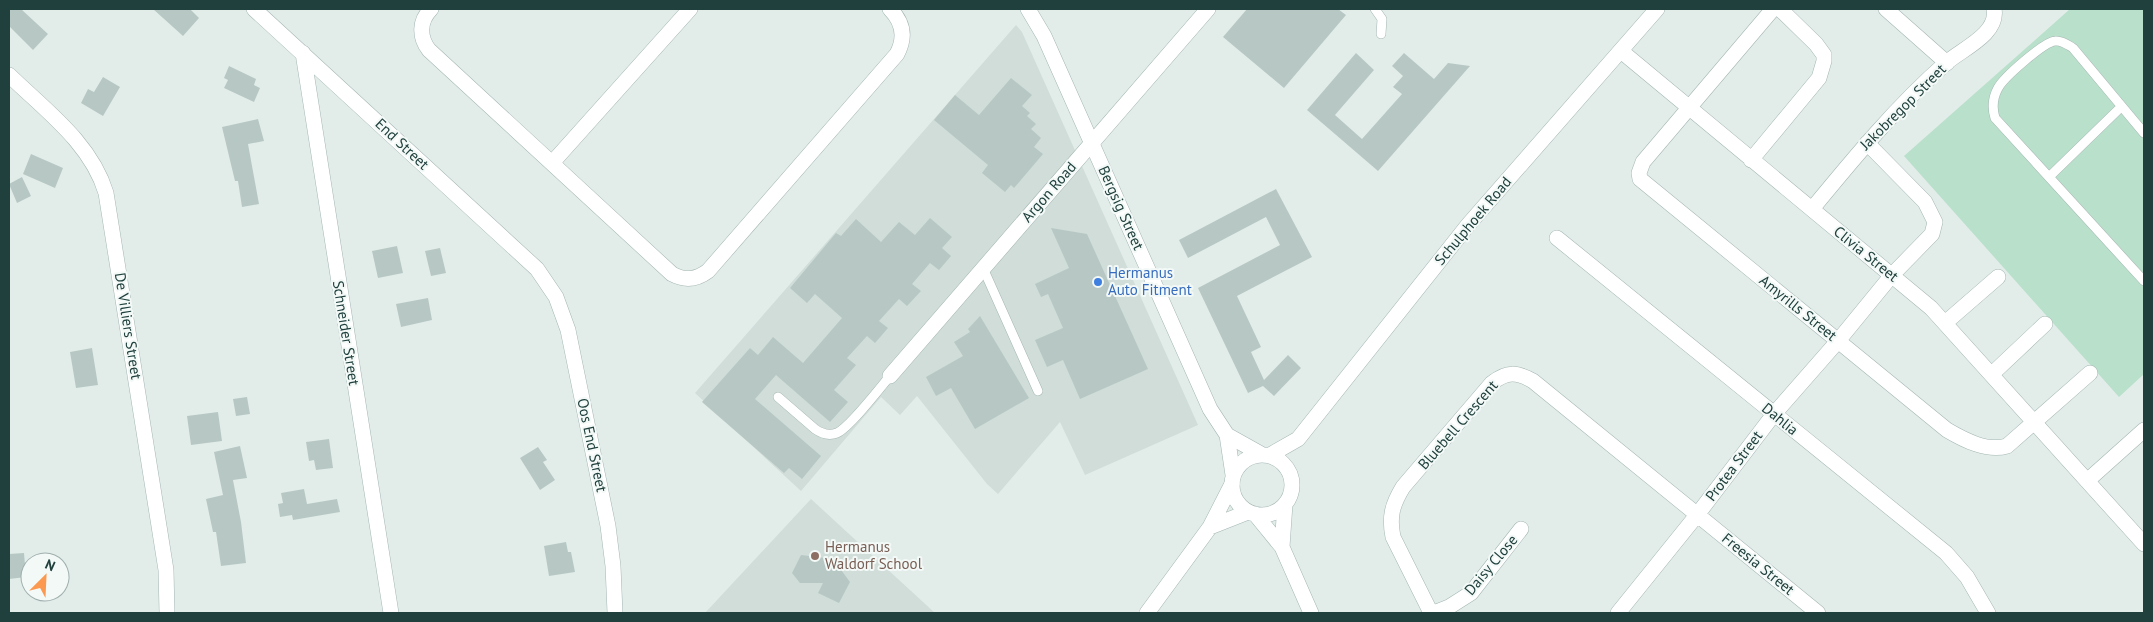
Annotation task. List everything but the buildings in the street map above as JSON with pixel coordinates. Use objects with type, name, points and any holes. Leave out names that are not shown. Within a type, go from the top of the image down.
[{"type":"street","name":"End Street","points":[[254,9],[525,258],[547,282]]},
{"type":"street","points":[[431,9],[425,17],[421,29],[424,44],[428,50],[672,274],[686,279],[699,278],[708,271],[897,54],[902,42],[902,29],[897,16],[890,9]]},
{"type":"street","points":[[552,163],[690,9]]},
{"type":"street","name":"Bergsig Street","points":[[1028,9],[1044,36],[1210,409],[1227,435],[1232,480]]},
{"type":"street","name":"Argon Road","points":[[890,376],[1208,9]]},
{"type":"street","name":"Schulphoek Road","points":[[1290,472],[1298,439],[1468,224],[1657,9]]},
{"type":"street","points":[[1688,108],[1773,9]]},
{"type":"street","points":[[1751,160],[1819,78],[1824,61],[1824,56],[1816,44],[1780,9]]},
{"type":"street","points":[[1886,9],[1947,63]]},
{"type":"street","name":"Jakobregop Street","points":[[1812,209],[1867,143],[1947,63],[1992,26],[1995,14],[1994,9]]},
{"type":"street","name":"Clivia Street","points":[[1621,51],[1931,308],[2144,544]]},
{"type":"street","name":"Schneider Street","points":[[303,53],[391,613]]},
{"type":"street","name":"De Villiers Street","points":[[9,75],[84,149],[97,170],[104,187],[166,570],[167,613]]},
{"type":"street","name":"Amyrills Street","points":[[1688,108],[1643,162],[1639,173],[1640,179],[1946,430],[1962,439],[1979,445],[2002,447],[2008,446],[2034,422]]},
{"type":"street","name":"Protea Street","points":[[1620,613],[1774,414],[1838,341],[1892,275],[1932,234],[1935,222],[1925,202],[1867,143]]},
{"type":"street","name":"Dahlia","points":[[1557,238],[1946,553],[1966,577],[1988,613]]},
{"type":"street","points":[[1945,323],[1998,277]]},
{"type":"street","name":"Oos End Street","points":[[547,282],[563,313],[568,330],[602,487],[613,566],[615,613]]},
{"type":"street","points":[[1992,374],[2045,324]]},
{"type":"street","name":"Bluebell Crescent","points":[[1432,613],[1393,537],[1392,509],[1403,487],[1492,383],[1501,376],[1516,373],[1533,382],[1697,515]]},
{"type":"street","points":[[2034,422],[2090,373]]},
{"type":"street","points":[[2086,481],[2144,430]]},
{"type":"street","name":"Bergsig Street","points":[[1227,435],[1265,455]]},
{"type":"street","name":"Schulphoek Road","points":[[1265,455],[1298,439]]},
{"type":"street","points":[[1147,613],[1210,527],[1232,480],[1244,460],[1265,455],[1279,459],[1290,472],[1292,489],[1285,504],[1282,547]]},
{"type":"street","points":[[1232,480],[1237,502],[1252,513],[1282,547],[1311,613]]},
{"type":"street","points":[[1210,527],[1252,513],[1270,514],[1285,504]]},
{"type":"street","name":"Freesia Street","points":[[1697,515],[1818,613]]},
{"type":"street","name":"Daisy Close","points":[[1432,613],[1449,607],[1471,593],[1521,529]]},
{"type":"lane","points":[[1375,9],[1382,19],[1382,34]]},
{"type":"lane","points":[[2144,133],[2073,48],[2061,41],[2054,41],[2044,46],[2006,77],[1998,88],[1994,101],[1993,110],[1995,118],[2144,281]]},
{"type":"lane","points":[[2049,178],[2121,107]]},
{"type":"lane","points":[[983,268],[1038,390]]},
{"type":"lane","points":[[778,397],[815,429],[831,434],[844,429],[890,376]]},
{"type":"shaded area","points":[[1016,25],[1022,32],[1198,425],[1085,475],[1060,422],[998,494],[987,484],[917,396],[900,415],[881,397],[801,491],[695,393]]},
{"type":"shaded area","name":"Hermanus Waldorf School","points":[[811,499],[935,613],[705,613]]},
{"type":"green space","points":[[2070,9],[2144,9],[2144,374],[2119,397],[1904,156]]},
{"type":"place","name":"Hermanus Auto Fitment","points":[[1098,282]]},
{"type":"place","name":"Hermanus Waldorf School","points":[[815,556]]}]
